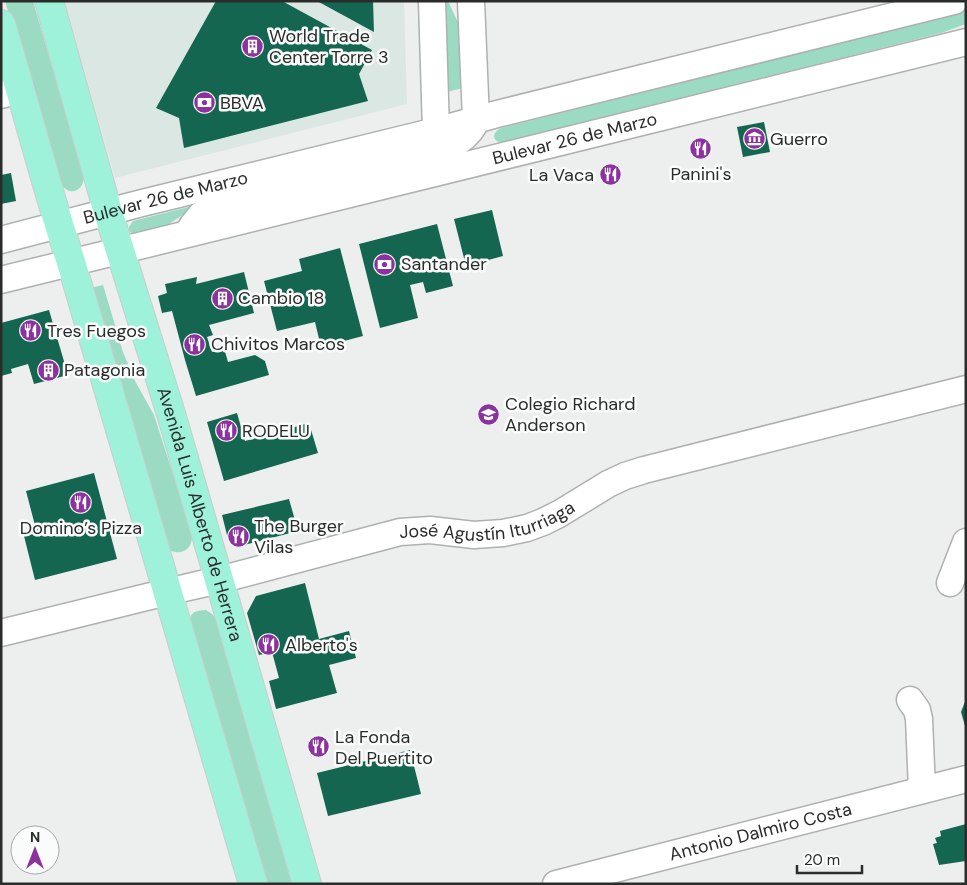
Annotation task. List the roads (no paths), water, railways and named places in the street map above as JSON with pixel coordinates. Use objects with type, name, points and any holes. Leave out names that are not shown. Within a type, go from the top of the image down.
[{"type":"main road","name":"Avenida Luis Alberto de Herrera","points":[[48,1],[108,212],[172,417],[307,884]]},
{"type":"main road","points":[[1,24],[11,92],[71,262],[253,884]]},
{"type":"street","points":[[432,1],[442,150]]},
{"type":"street","name":"Bulevar 26 de Marzo","points":[[1,280],[184,236],[201,215],[226,206],[426,156],[442,150],[476,120],[954,1]]},
{"type":"street","points":[[468,5],[476,120]]},
{"type":"street","name":"Bulevar 26 de Marzo","points":[[1,240],[108,212],[442,150],[966,42]]},
{"type":"street","name":"José Agustín Iturriaga","points":[[1,633],[219,580],[400,532],[430,530],[474,535],[527,528],[559,514],[608,484],[625,476],[966,389]]},
{"type":"street","points":[[950,583],[966,542]]},
{"type":"street","points":[[910,700],[917,710],[919,719],[922,790]]},
{"type":"street","name":"Antonio Dalmiro Costa","points":[[556,884],[966,780]]},
{"type":"place","name":"World Trade Center Torre 3","points":[[253,46]]},
{"type":"place","name":"BBVA","points":[[204,103]]},
{"type":"place","name":"Guerro","points":[[754,139]]},
{"type":"place","name":"Panini's","points":[[701,149]]},
{"type":"place","name":"La Vaca","points":[[610,175]]},
{"type":"place","name":"Santander","points":[[385,264]]},
{"type":"place","name":"Cambio 18","points":[[222,298]]},
{"type":"place","name":"Tres Fuegos","points":[[31,331]]},
{"type":"place","name":"Chivitos Marcos","points":[[195,344]]},
{"type":"place","name":"Patagonia","points":[[48,370]]},
{"type":"place","name":"Colegio Richard Anderson","points":[[489,414]]},
{"type":"place","name":"RODELU","points":[[226,431]]},
{"type":"place","name":"Domino’s Pizza","points":[[81,503]]},
{"type":"place","name":"The Burger Vilas","points":[[238,536]]},
{"type":"place","name":"Alberto's","points":[[269,645]]},
{"type":"place","name":"La Fonda Del Puertito","points":[[319,747]]}]
